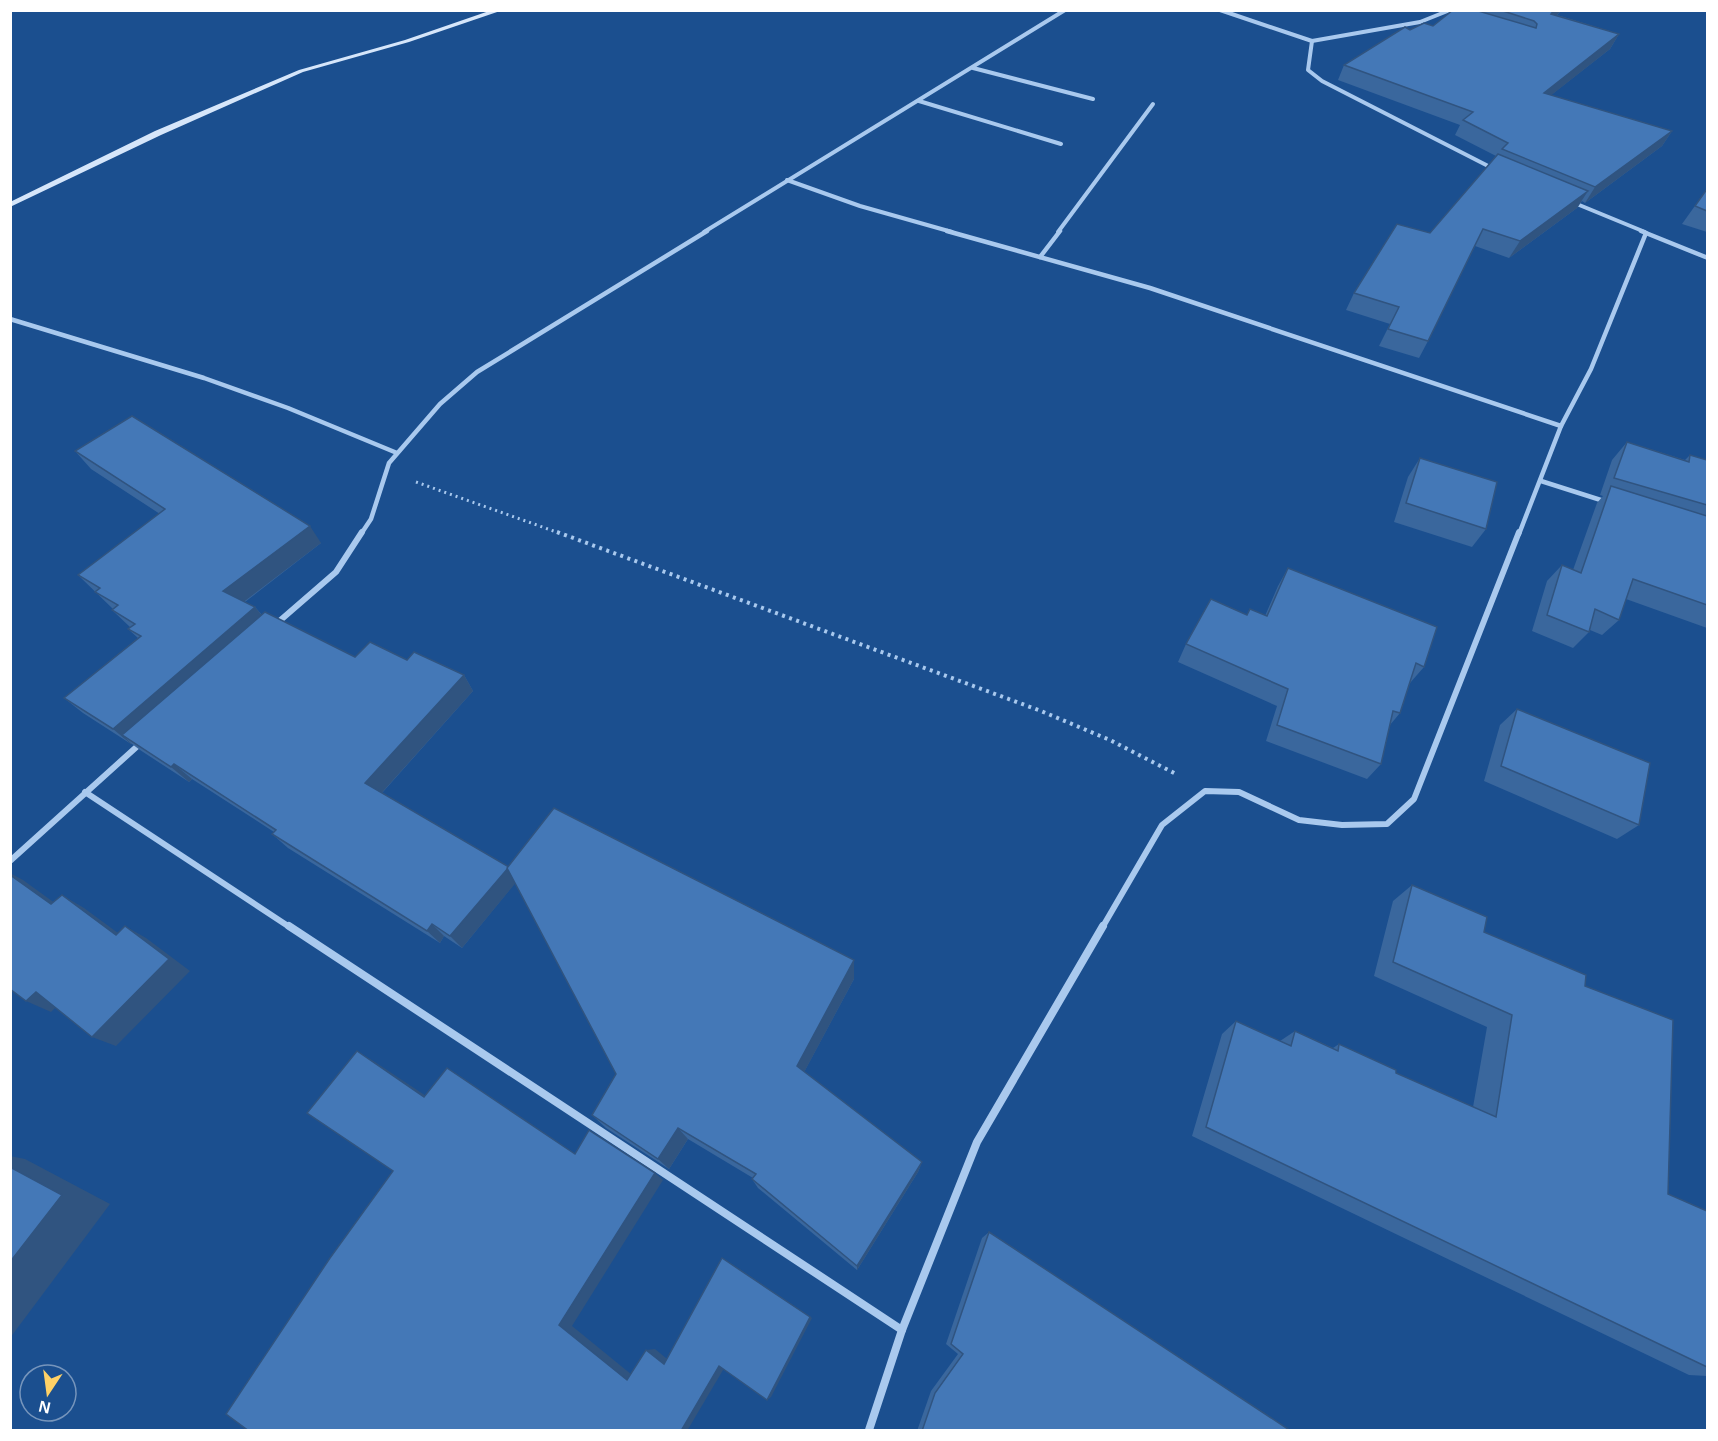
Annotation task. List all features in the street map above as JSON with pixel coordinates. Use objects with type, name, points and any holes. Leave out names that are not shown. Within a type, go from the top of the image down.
[{"type":"street","points":[[10,205],[158,133],[301,71],[407,41],[500,10]]},
{"type":"street","points":[[273,627],[336,572],[371,519],[389,463],[440,404],[477,372],[1065,10]]},
{"type":"street","points":[[1220,10],[1312,41],[1333,40],[1361,32],[1426,20],[1442,16],[1450,10]]},
{"type":"street","points":[[1312,41],[1308,70],[1322,81],[1472,160],[1504,174]]},
{"type":"street","points":[[973,68],[1093,99]]},
{"type":"street","points":[[919,100],[1061,144]]},
{"type":"street","points":[[1040,257],[1153,104]]},
{"type":"street","points":[[787,180],[860,206],[1150,288],[1562,426]]},
{"type":"street","points":[[1569,201],[1707,258]]},
{"type":"street","points":[[869,1431],[902,1330],[977,1142],[1162,825],[1205,791],[1239,792],[1299,820],[1342,825],[1387,824],[1414,800],[1562,426],[1591,369],[1646,233]]},
{"type":"street","points":[[10,319],[204,378],[288,408],[397,453]]},
{"type":"street","points":[[1541,481],[1619,506]]},
{"type":"street","points":[[10,861],[147,737]]},
{"type":"street","points":[[84,792],[902,1330]]},
{"type":"path","points":[[386,472],[652,564],[1058,719],[1131,748],[1205,791]]},
{"type":"building","points":[[1453,10],[1475,10],[1536,28],[1537,24],[1534,21],[1500,10],[1554,10],[1551,14],[1619,34],[1544,93],[1672,131],[1595,187],[1502,149],[1508,143],[1463,120],[1473,112],[1344,65],[1405,27],[1410,30],[1424,23],[1433,26]]},
{"type":"building","points":[[1498,154],[1588,191],[1520,241],[1483,229],[1428,341],[1388,329],[1399,307],[1354,293],[1397,224],[1430,233]]},
{"type":"building","points":[[1707,189],[1707,211],[1695,206]]},
{"type":"building","points":[[132,416],[310,526],[223,591],[255,607],[113,729],[64,698],[141,636],[128,629],[135,624],[112,610],[118,605],[95,592],[100,588],[78,575],[165,509],[75,451]]},
{"type":"building","points":[[1627,442],[1689,462],[1690,455],[1707,460],[1707,505],[1614,478]]},
{"type":"building","points":[[1420,458],[1497,482],[1486,529],[1406,503]]},
{"type":"building","points":[[1611,486],[1707,516],[1707,605],[1633,579],[1619,620],[1595,609],[1589,632],[1547,615],[1562,565],[1581,573]]},
{"type":"building","points":[[1288,568],[1437,627],[1424,667],[1416,663],[1400,713],[1393,711],[1381,764],[1277,725],[1288,689],[1186,644],[1211,599],[1247,615],[1250,609],[1267,616]]},
{"type":"building","points":[[265,612],[355,657],[370,642],[407,660],[414,652],[464,675],[365,783],[509,867],[450,936],[432,924],[427,931],[272,834],[276,830],[174,764],[171,767],[122,735]]},
{"type":"building","points":[[1517,709],[1650,763],[1639,825],[1501,766]]},
{"type":"building","points":[[554,808],[854,960],[797,1066],[922,1162],[857,1266],[752,1179],[756,1174],[678,1128],[658,1159],[592,1115],[616,1074],[507,868]]},
{"type":"building","points":[[10,875],[51,904],[62,895],[116,935],[125,926],[169,959],[92,1037],[36,992],[26,1001],[10,989]]},
{"type":"building","points":[[1412,885],[1487,917],[1484,932],[1586,975],[1585,986],[1673,1020],[1668,1194],[1707,1211],[1707,1367],[1206,1127],[1236,1021],[1291,1046],[1295,1031],[1338,1051],[1339,1044],[1396,1070],[1396,1073],[1496,1117],[1512,1015],[1393,962]]},
{"type":"building","points":[[357,1051],[424,1097],[447,1068],[575,1154],[589,1130],[655,1173],[559,1325],[627,1380],[646,1350],[664,1364],[722,1258],[810,1317],[767,1400],[719,1366],[681,1431],[249,1431],[226,1414],[330,1258],[393,1171],[307,1113]]},
{"type":"building","points":[[10,1167],[62,1195],[10,1262]]},
{"type":"building","points":[[989,1232],[1291,1431],[922,1431],[935,1393],[963,1354],[951,1344]]}]
